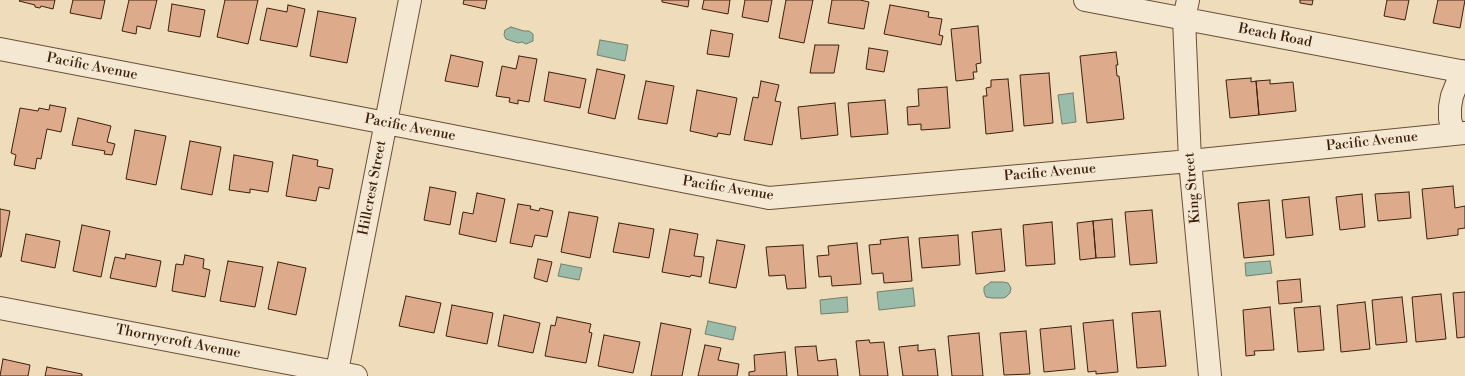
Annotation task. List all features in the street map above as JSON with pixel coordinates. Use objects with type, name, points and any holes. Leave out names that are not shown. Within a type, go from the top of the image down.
[{"type":"street","name":"Hillcrest Street","points":[[343,375],[386,123],[410,0]]},
{"type":"street","name":"Beach Road","points":[[1085,0],[1186,10],[1463,72]]},
{"type":"street","name":"King Street","points":[[1186,10],[1190,161],[1210,376]]},
{"type":"street","name":"Pacific Avenue","points":[[0,49],[769,198],[1190,161],[1460,134]]},
{"type":"street","points":[[1460,134],[1450,119],[1450,107],[1452,96],[1463,72]]},
{"type":"street","name":"Thornycroft Avenue","points":[[0,308],[343,375]]},
{"type":"shaded area","points":[[511,27],[529,31],[533,34],[533,41],[526,44],[506,39],[504,35],[505,30]]},
{"type":"shaded area","points":[[600,40],[628,45],[625,61],[597,55]]},
{"type":"shaded area","points":[[1073,93],[1076,122],[1062,124],[1058,95]]},
{"type":"shaded area","points":[[1270,261],[1272,273],[1246,276],[1245,263]]},
{"type":"shaded area","points":[[561,264],[582,268],[579,280],[558,276]]},
{"type":"shaded area","points":[[991,282],[1008,283],[1011,288],[1010,293],[1003,298],[986,297],[984,287]]},
{"type":"shaded area","points":[[913,288],[915,306],[879,310],[877,292]]},
{"type":"shaded area","points":[[847,297],[848,312],[821,314],[820,300]]},
{"type":"shaded area","points":[[708,321],[736,327],[733,340],[705,334]]},
{"type":"building","points":[[55,0],[53,9],[41,6],[40,8],[35,7],[35,5],[19,1]]},
{"type":"building","points":[[73,0],[105,0],[101,19],[70,13]]},
{"type":"building","points":[[129,0],[157,0],[150,29],[137,26],[136,34],[122,31]]},
{"type":"building","points":[[225,0],[258,0],[248,44],[217,37]]},
{"type":"building","points":[[464,0],[487,0],[485,9],[463,4]]},
{"type":"building","points":[[662,0],[689,0],[688,7],[662,2]]},
{"type":"building","points":[[704,0],[730,0],[728,14],[702,9]]},
{"type":"building","points":[[745,0],[772,0],[768,22],[742,17]]},
{"type":"building","points":[[786,0],[813,0],[804,43],[779,38]]},
{"type":"building","points":[[832,0],[860,0],[869,2],[864,29],[828,23]]},
{"type":"building","points":[[1300,0],[1313,0],[1312,5],[1300,3]]},
{"type":"building","points":[[1387,0],[1409,0],[1405,20],[1384,16]]},
{"type":"building","points":[[1438,0],[1465,0],[1460,28],[1433,23]]},
{"type":"building","points":[[172,4],[205,10],[200,37],[168,31]]},
{"type":"building","points":[[288,5],[305,9],[297,47],[260,40],[267,8],[287,12]]},
{"type":"building","points":[[890,5],[929,12],[928,17],[942,19],[939,35],[943,36],[941,45],[884,34]]},
{"type":"building","points":[[318,11],[356,18],[347,63],[310,56]]},
{"type":"building","points":[[978,26],[981,63],[976,64],[977,72],[973,72],[974,79],[956,81],[951,29]]},
{"type":"building","points":[[711,30],[733,34],[729,57],[707,54]]},
{"type":"building","points":[[815,45],[839,45],[834,73],[810,73]]},
{"type":"building","points":[[869,48],[888,51],[884,72],[866,69]]},
{"type":"building","points":[[1116,52],[1118,65],[1116,65],[1117,76],[1119,76],[1124,119],[1087,123],[1080,56]]},
{"type":"building","points":[[451,55],[483,62],[478,87],[445,81]]},
{"type":"building","points":[[519,56],[537,59],[529,102],[518,100],[518,104],[509,102],[510,98],[496,96],[502,66],[516,69]]},
{"type":"building","points":[[597,69],[625,75],[615,119],[588,113]]},
{"type":"building","points":[[549,72],[586,79],[580,108],[544,101]]},
{"type":"building","points":[[1049,73],[1053,123],[1024,126],[1020,75]]},
{"type":"building","points":[[1251,78],[1251,82],[1256,81],[1259,115],[1230,118],[1226,80]]},
{"type":"building","points":[[1008,79],[1013,131],[986,134],[983,96],[987,96],[986,88],[991,87],[991,80]]},
{"type":"building","points":[[1270,80],[1270,84],[1293,82],[1296,111],[1259,115],[1256,81]]},
{"type":"building","points":[[646,81],[674,86],[667,124],[638,119]]},
{"type":"building","points":[[761,81],[779,85],[775,101],[781,102],[772,145],[744,140],[753,97],[758,98]]},
{"type":"building","points":[[947,87],[950,128],[921,130],[921,124],[908,125],[907,107],[919,106],[918,89]]},
{"type":"building","points":[[697,90],[737,98],[730,135],[718,133],[717,137],[690,131]]},
{"type":"building","points":[[885,100],[888,134],[851,137],[848,103]]},
{"type":"building","points":[[835,103],[838,135],[801,139],[798,107]]},
{"type":"building","points":[[50,105],[66,108],[61,132],[47,129],[41,159],[37,158],[35,169],[14,165],[16,155],[11,153],[20,108],[38,111],[39,108],[49,110]]},
{"type":"building","points":[[78,118],[111,126],[107,142],[115,144],[112,155],[104,154],[105,151],[72,145]]},
{"type":"building","points":[[135,130],[166,136],[156,185],[126,179]]},
{"type":"building","points":[[190,141],[221,147],[212,195],[181,189]]},
{"type":"building","points":[[234,155],[273,162],[268,192],[250,189],[250,193],[229,190]]},
{"type":"building","points":[[293,155],[318,160],[317,166],[333,169],[329,189],[319,187],[316,201],[286,196]]},
{"type":"building","points":[[1453,186],[1455,208],[1465,206],[1465,228],[1458,229],[1458,235],[1427,239],[1422,189]]},
{"type":"building","points":[[430,187],[456,192],[450,225],[424,220]]},
{"type":"building","points":[[1409,192],[1411,218],[1378,221],[1375,194]]},
{"type":"building","points":[[477,193],[505,199],[496,242],[459,234],[463,212],[473,214]]},
{"type":"building","points":[[1362,194],[1365,227],[1340,230],[1336,197]]},
{"type":"building","points":[[1309,197],[1313,235],[1286,238],[1282,200]]},
{"type":"building","points":[[1269,200],[1274,255],[1244,258],[1238,203]]},
{"type":"building","points":[[518,204],[531,206],[530,209],[539,211],[540,208],[553,211],[547,237],[535,235],[532,247],[510,243]]},
{"type":"building","points":[[0,209],[10,211],[1,257],[0,257]]},
{"type":"building","points":[[1152,210],[1157,263],[1130,265],[1125,212]]},
{"type":"building","points":[[569,212],[598,217],[590,258],[561,252]]},
{"type":"building","points":[[1112,219],[1115,257],[1096,258],[1093,221]]},
{"type":"building","points":[[1093,221],[1096,258],[1080,260],[1077,223]]},
{"type":"building","points":[[1052,222],[1055,264],[1026,266],[1023,225]]},
{"type":"building","points":[[619,223],[654,229],[649,258],[613,252]]},
{"type":"building","points":[[82,225],[110,231],[101,277],[73,271]]},
{"type":"building","points":[[670,229],[698,234],[694,256],[704,257],[701,277],[691,275],[690,277],[662,272]]},
{"type":"building","points":[[1001,229],[1005,271],[976,274],[972,232]]},
{"type":"building","points":[[26,234],[60,241],[55,268],[21,261]]},
{"type":"building","points":[[958,235],[960,265],[922,268],[919,238]]},
{"type":"building","points":[[908,237],[912,281],[884,283],[883,273],[872,274],[869,245],[881,244],[880,240]]},
{"type":"building","points":[[717,240],[745,245],[736,288],[709,283]]},
{"type":"building","points":[[857,243],[861,284],[832,286],[831,276],[819,277],[817,256],[829,255],[828,246]]},
{"type":"building","points":[[803,245],[806,288],[787,289],[785,275],[769,276],[766,247]]},
{"type":"building","points":[[126,254],[161,261],[156,287],[110,278],[115,257],[125,259]]},
{"type":"building","points":[[185,255],[204,259],[203,268],[210,270],[205,297],[172,291],[176,264],[183,265]]},
{"type":"building","points":[[538,259],[552,262],[547,282],[534,278]]},
{"type":"building","points":[[228,261],[263,267],[255,307],[220,301]]},
{"type":"building","points":[[278,262],[306,268],[296,315],[268,309]]},
{"type":"building","points":[[1300,279],[1302,302],[1279,304],[1277,281]]},
{"type":"building","points":[[1465,292],[1465,337],[1457,338],[1453,293]]},
{"type":"building","points":[[1441,294],[1446,339],[1416,342],[1412,297]]},
{"type":"building","points":[[406,296],[441,303],[434,333],[399,326]]},
{"type":"building","points":[[1402,297],[1407,342],[1376,345],[1372,300]]},
{"type":"building","points":[[1365,302],[1370,349],[1341,352],[1337,305]]},
{"type":"building","points":[[452,305],[493,313],[487,344],[446,336]]},
{"type":"building","points":[[1320,306],[1324,350],[1298,352],[1294,308]]},
{"type":"building","points":[[1270,307],[1274,350],[1254,351],[1255,355],[1246,356],[1243,310]]},
{"type":"building","points":[[1160,311],[1166,366],[1137,368],[1132,313]]},
{"type":"building","points":[[504,315],[540,323],[533,353],[498,346]]},
{"type":"building","points":[[557,317],[591,324],[589,332],[592,333],[586,363],[545,356],[551,325],[555,326]]},
{"type":"building","points":[[1113,320],[1118,372],[1096,374],[1096,371],[1088,372],[1083,323]]},
{"type":"building","points":[[661,323],[691,329],[682,376],[651,376]]},
{"type":"building","points":[[1071,326],[1075,369],[1044,372],[1040,329]]},
{"type":"building","points":[[1026,331],[1030,374],[1004,375],[1000,333]]},
{"type":"building","points":[[979,333],[983,376],[952,376],[948,336]]},
{"type":"building","points":[[604,335],[640,342],[633,373],[598,366]]},
{"type":"building","points":[[869,340],[870,343],[884,342],[888,376],[860,376],[856,341]]},
{"type":"building","points":[[705,345],[721,348],[718,360],[739,364],[737,376],[698,376]]},
{"type":"building","points":[[918,345],[918,351],[935,349],[938,376],[903,376],[899,347]]},
{"type":"building","points":[[816,346],[818,361],[836,359],[838,376],[798,376],[795,347]]},
{"type":"building","points":[[785,352],[787,376],[749,376],[749,372],[755,371],[754,355]]},
{"type":"building","points":[[3,359],[30,365],[28,376],[0,376]]},
{"type":"building","points":[[47,367],[82,374],[82,376],[45,376]]}]
